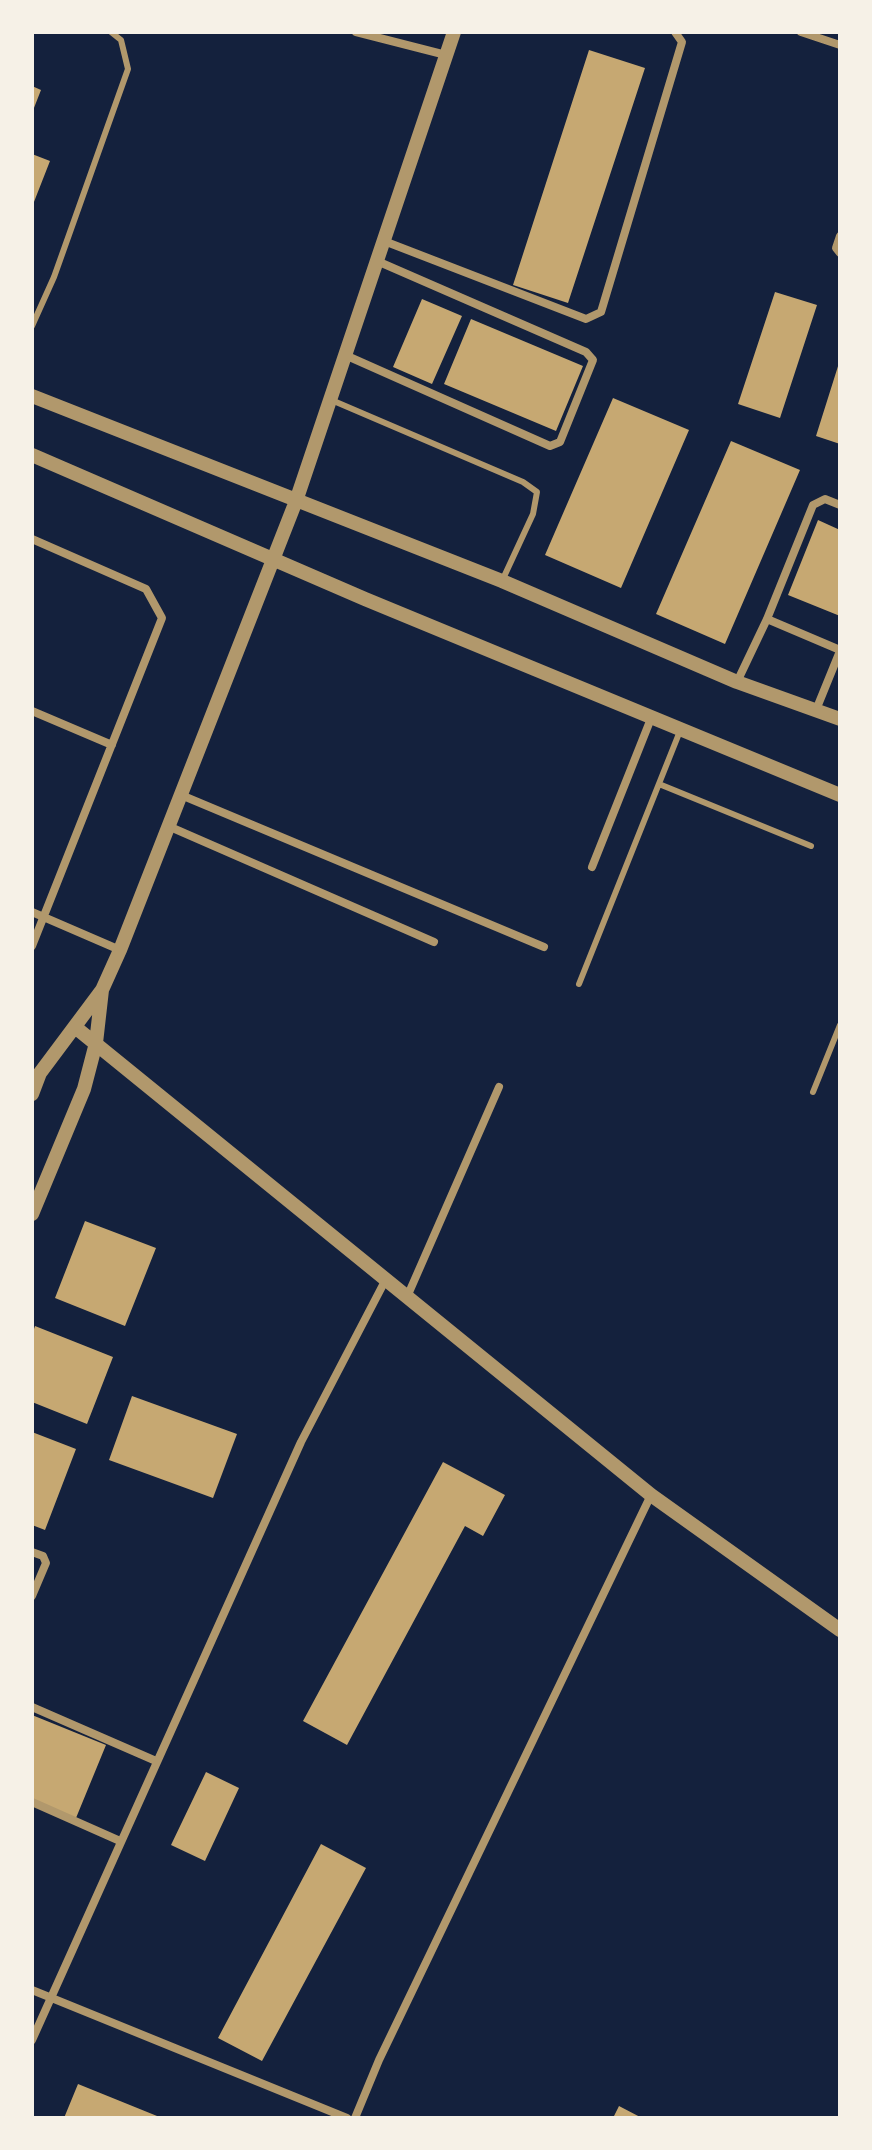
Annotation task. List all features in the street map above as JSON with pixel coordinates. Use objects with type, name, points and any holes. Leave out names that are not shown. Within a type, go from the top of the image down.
[{"type":"street","points":[[356,32],[393,37],[446,55]]},
{"type":"street","points":[[32,1094],[40,1073],[102,990],[120,950],[296,501],[454,32]]},
{"type":"street","points":[[384,241],[586,319],[601,312],[682,42],[675,32]]},
{"type":"street","points":[[801,32],[840,45]]},
{"type":"street","points":[[840,236],[836,248],[840,253]]},
{"type":"street","points":[[345,355],[550,446],[560,442],[593,360],[586,352],[377,261]]},
{"type":"street","points":[[32,396],[502,581],[737,682],[840,719]]},
{"type":"street","points":[[32,455],[840,795]]},
{"type":"street","points":[[737,682],[767,619],[813,505],[825,499],[840,505]]},
{"type":"street","points":[[32,539],[146,589],[162,618],[32,946]]},
{"type":"street","points":[[767,619],[840,651],[816,710]]},
{"type":"street","points":[[32,711],[112,745]]},
{"type":"street","points":[[592,867],[652,716]]},
{"type":"street","points":[[181,795],[544,947]]},
{"type":"street","points":[[168,826],[434,942]]},
{"type":"street","points":[[32,912],[120,950]]},
{"type":"street","points":[[32,1214],[84,1089],[96,1043],[102,990]]},
{"type":"street","points":[[75,1027],[651,1495],[840,1630]]},
{"type":"street","points":[[407,1297],[499,1087]]},
{"type":"street","points":[[32,2040],[301,1442],[386,1279]]},
{"type":"street","points":[[355,2118],[379,2060],[651,1495]]},
{"type":"street","points":[[32,1552],[43,1556],[46,1563],[32,1596]]},
{"type":"street","points":[[32,1707],[156,1761]]},
{"type":"street","points":[[32,1802],[120,1841]]},
{"type":"street","points":[[32,1990],[347,2118]]},
{"type":"lane","points":[[32,326],[54,277],[128,69],[121,40],[111,32]]},
{"type":"lane","points":[[329,399],[523,482],[537,492],[533,514],[502,581]]},
{"type":"lane","points":[[579,984],[682,728]]},
{"type":"lane","points":[[659,784],[811,846]]},
{"type":"lane","points":[[813,1092],[840,1025]]},
{"type":"building","points":[[589,50],[645,68],[568,303],[513,285]]},
{"type":"building","points":[[32,86],[41,90],[32,113]]},
{"type":"building","points":[[32,154],[50,161],[32,207]]},
{"type":"building","points":[[775,292],[817,305],[780,418],[738,404]]},
{"type":"building","points":[[422,299],[462,316],[432,384],[393,367]]},
{"type":"building","points":[[471,319],[583,366],[556,431],[444,384]]},
{"type":"building","points":[[840,363],[840,444],[816,436]]},
{"type":"building","points":[[613,398],[689,430],[621,588],[545,555]]},
{"type":"building","points":[[731,441],[800,470],[725,644],[656,614]]},
{"type":"building","points":[[818,520],[840,530],[840,616],[788,595]]},
{"type":"building","points":[[85,1221],[156,1248],[125,1326],[55,1298]]},
{"type":"building","points":[[35,1326],[113,1357],[87,1424],[32,1402],[32,1335]]},
{"type":"building","points":[[132,1396],[237,1434],[213,1498],[109,1460]]},
{"type":"building","points":[[32,1432],[76,1449],[45,1530],[32,1525]]},
{"type":"building","points":[[443,1462],[505,1495],[483,1536],[465,1526],[347,1745],[303,1721]]},
{"type":"building","points":[[32,1715],[106,1745],[76,1818],[32,1800]]},
{"type":"building","points":[[206,1772],[239,1788],[205,1861],[171,1845]]},
{"type":"building","points":[[321,1844],[366,1868],[262,2061],[218,2038]]},
{"type":"building","points":[[78,2084],[162,2118],[64,2118]]},
{"type":"building","points":[[619,2106],[642,2118],[613,2118]]}]
